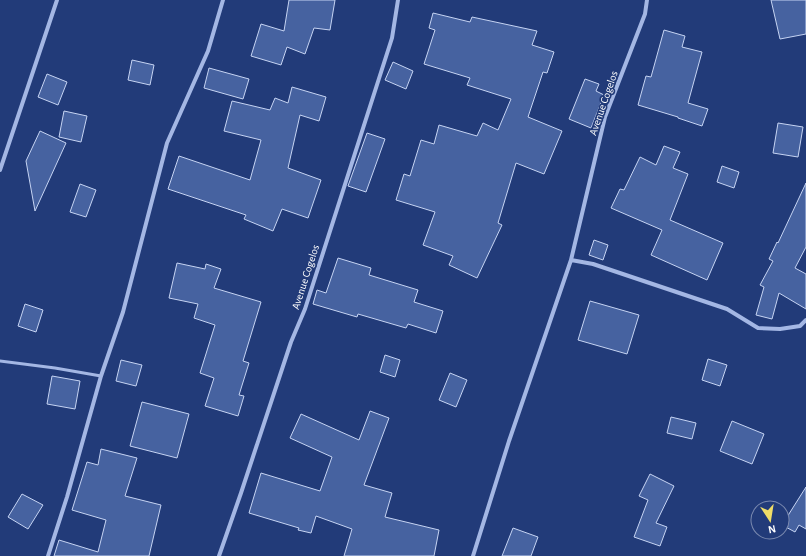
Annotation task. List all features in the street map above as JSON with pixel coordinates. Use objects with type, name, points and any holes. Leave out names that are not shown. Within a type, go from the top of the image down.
[{"type":"street","points":[[0,170],[57,0]]},
{"type":"street","points":[[48,556],[68,497],[101,376],[123,312],[167,143],[208,51],[223,0]]},
{"type":"street","name":"Avenue Cogelos","points":[[219,556],[242,493],[291,342],[305,309],[385,61],[392,38],[398,0]]},
{"type":"street","name":"Avenue Cogelos","points":[[473,556],[509,441],[571,260],[605,117],[645,14],[647,0]]},
{"type":"street","points":[[571,260],[593,264],[727,309],[758,328],[780,329],[800,326],[806,320]]},
{"type":"lane","points":[[0,361],[101,376]]},
{"type":"building","points":[[289,0],[335,0],[330,30],[314,28],[305,54],[287,47],[281,65],[251,56],[261,24],[284,31]]},
{"type":"building","points":[[771,0],[806,0],[806,34],[780,39]]},
{"type":"building","points":[[433,13],[470,22],[472,17],[537,31],[532,45],[554,52],[547,73],[543,72],[528,117],[562,131],[544,174],[516,163],[498,223],[502,225],[477,278],[449,265],[453,256],[423,245],[435,212],[396,200],[404,174],[410,176],[421,140],[434,144],[439,125],[477,136],[483,123],[498,130],[511,99],[467,85],[470,78],[424,64],[435,30],[429,28]]},
{"type":"building","points":[[664,30],[685,36],[682,47],[702,52],[688,103],[708,109],[702,126],[638,105],[646,76],[651,77]]},
{"type":"building","points":[[132,60],[154,65],[150,85],[128,80]]},
{"type":"building","points":[[393,62],[413,71],[406,89],[385,80]]},
{"type":"building","points":[[209,68],[249,79],[243,99],[204,88]]},
{"type":"building","points":[[47,74],[67,82],[58,105],[38,97]]},
{"type":"building","points":[[585,79],[599,84],[596,91],[604,95],[591,128],[569,119]]},
{"type":"building","points":[[292,87],[326,97],[319,121],[300,115],[288,168],[321,180],[308,218],[282,209],[273,231],[244,219],[246,215],[168,189],[179,156],[250,180],[261,140],[224,131],[232,101],[270,110],[275,98],[288,103]]},
{"type":"building","points":[[64,111],[87,116],[81,142],[59,137]]},
{"type":"building","points":[[778,123],[803,127],[798,157],[773,153]]},
{"type":"building","points":[[40,131],[66,143],[35,211],[26,161]]},
{"type":"building","points":[[367,133],[385,139],[366,192],[348,186]]},
{"type":"building","points":[[664,146],[680,152],[673,168],[688,174],[670,220],[723,243],[707,280],[651,255],[662,230],[611,208],[620,189],[624,190],[640,157],[656,165]]},
{"type":"building","points":[[722,166],[739,172],[734,188],[717,182]]},
{"type":"building","points":[[806,183],[806,247],[795,268],[806,274],[806,309],[779,293],[772,319],[756,315],[764,287],[760,285],[773,261],[769,259]]},
{"type":"building","points":[[80,184],[96,190],[86,217],[70,212]]},
{"type":"building","points":[[594,240],[608,245],[603,260],[589,255]]},
{"type":"building","points":[[338,258],[371,268],[369,275],[418,290],[414,302],[443,311],[436,333],[408,324],[406,328],[358,314],[357,317],[313,304],[317,290],[326,293]]},
{"type":"building","points":[[177,263],[205,269],[206,264],[221,269],[214,288],[261,302],[243,361],[249,363],[239,395],[244,396],[238,416],[205,406],[214,378],[200,373],[215,325],[194,318],[198,304],[169,298]]},
{"type":"building","points":[[590,301],[639,315],[627,354],[578,340]]},
{"type":"building","points":[[25,304],[43,310],[36,332],[18,326]]},
{"type":"building","points":[[385,355],[400,360],[395,377],[380,372]]},
{"type":"building","points":[[708,359],[727,365],[720,386],[702,380]]},
{"type":"building","points":[[121,360],[142,365],[136,386],[116,381]]},
{"type":"building","points":[[450,373],[467,380],[456,407],[439,400]]},
{"type":"building","points":[[52,376],[80,381],[75,409],[47,404]]},
{"type":"building","points":[[142,402],[189,414],[177,458],[130,446]]},
{"type":"building","points":[[370,411],[389,418],[364,485],[392,493],[385,517],[439,530],[434,556],[344,556],[352,529],[316,516],[311,533],[249,513],[261,473],[320,491],[332,457],[290,438],[301,414],[359,440]]},
{"type":"building","points":[[671,417],[696,423],[692,439],[667,433]]},
{"type":"building","points":[[732,421],[764,434],[752,464],[720,451]]},
{"type":"building","points":[[101,449],[137,458],[125,496],[161,505],[149,556],[54,556],[59,540],[98,552],[106,520],[72,510],[87,462],[98,465]]},
{"type":"building","points":[[650,474],[674,486],[656,523],[667,527],[660,546],[634,537],[648,500],[639,496]]},
{"type":"building","points":[[806,487],[806,529],[799,525],[795,532],[790,529],[790,512]]},
{"type":"building","points":[[22,494],[43,505],[28,529],[8,517]]},
{"type":"building","points":[[513,528],[538,537],[531,556],[502,556]]}]
